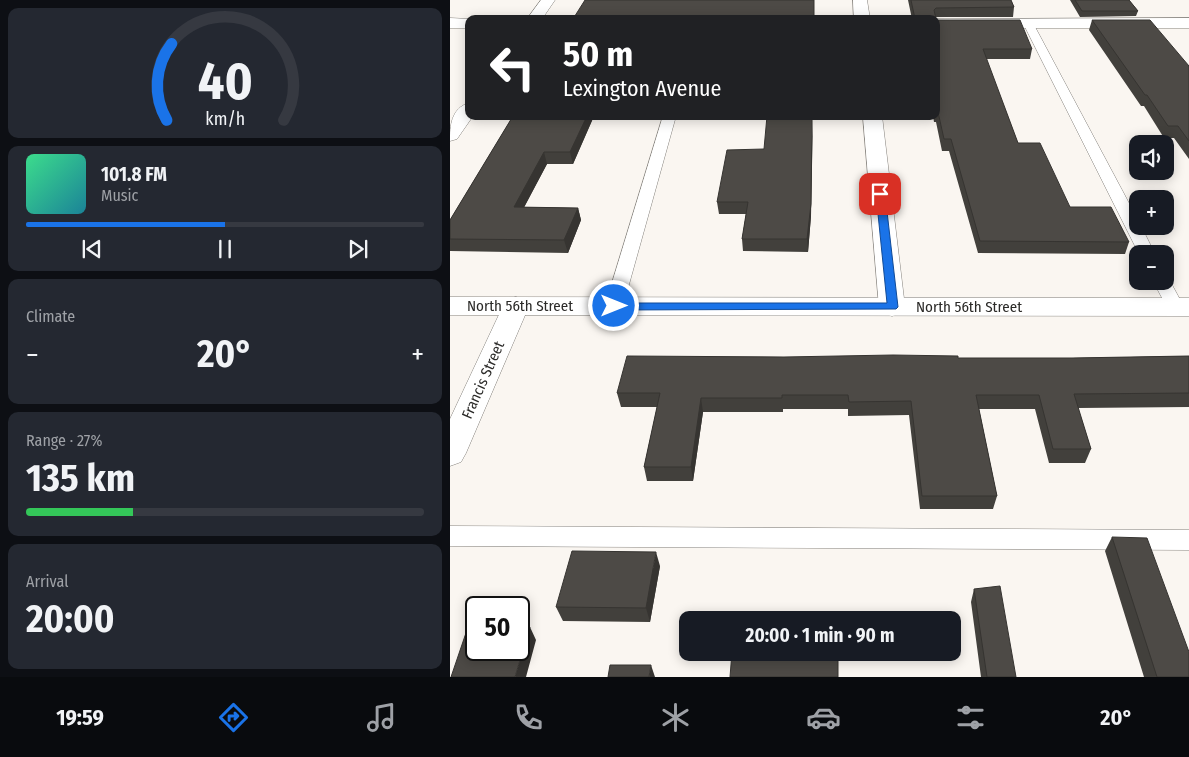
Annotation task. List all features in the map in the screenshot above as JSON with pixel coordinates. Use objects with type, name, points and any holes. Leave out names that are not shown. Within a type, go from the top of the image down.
[{"type":"street","points":[[537,15],[548,0]]},
{"type":"street","points":[[860,0],[862,15]]},
{"type":"street","points":[[450,23],[465,23]]},
{"type":"street","points":[[940,23],[1189,23]]},
{"type":"street","points":[[450,135],[465,114]]},
{"type":"street","points":[[872,120],[892,307]]},
{"type":"street","name":"North 56th Street","points":[[450,306],[1182,307]]},
{"type":"street","name":"Francis Street","points":[[450,453],[516,306]]},
{"type":"lane","points":[[1028,23],[1142,245]]},
{"type":"lane","points":[[614,306],[669,120]]},
{"type":"lane","points":[[1168,290],[1182,307]]},
{"type":"lane","points":[[450,536],[1189,540]]},
{"type":"building","points":[[585,0],[814,0],[814,15],[576,15]]},
{"type":"building","points":[[911,0],[1011,0],[1014,7],[936,8],[934,10],[935,15],[914,15]]},
{"type":"building","points":[[1075,0],[1129,0],[1138,11],[1082,11]]},
{"type":"building","points":[[940,20],[1020,20],[1032,49],[983,49],[1018,143],[1040,143],[1070,207],[1111,207],[1129,242],[980,241],[951,139],[944,139],[940,120]]},
{"type":"building","points":[[1092,20],[1150,20],[1189,66],[1189,141],[1178,126],[1168,126]]},
{"type":"building","points":[[511,120],[585,120],[570,152],[544,152],[514,207],[578,208],[564,240],[450,239],[450,220]]},
{"type":"building","points":[[767,120],[812,120],[811,204],[807,239],[742,239],[748,202],[717,202],[727,150],[764,149]]},
{"type":"building","points":[[627,356],[784,357],[958,356],[958,358],[1189,356],[1189,393],[1074,394],[1091,449],[1053,449],[1039,395],[976,395],[997,496],[922,496],[911,401],[849,402],[848,395],[782,395],[782,398],[701,398],[691,467],[644,467],[660,393],[617,393]]},
{"type":"building","points":[[1112,537],[1147,538],[1189,652],[1189,677],[1157,677]]},
{"type":"building","points":[[572,551],[656,552],[646,608],[556,607]]},
{"type":"building","points":[[1000,586],[1016,677],[987,677],[974,589]]},
{"type":"building","points":[[465,636],[465,661],[520,661],[515,677],[451,677]]},
{"type":"building","points":[[731,661],[838,661],[838,677],[730,677]]},
{"type":"building","points":[[610,665],[651,665],[649,677],[608,677]]},
{"type":"route","points":[[614,306],[892,307],[880,194]]}]
